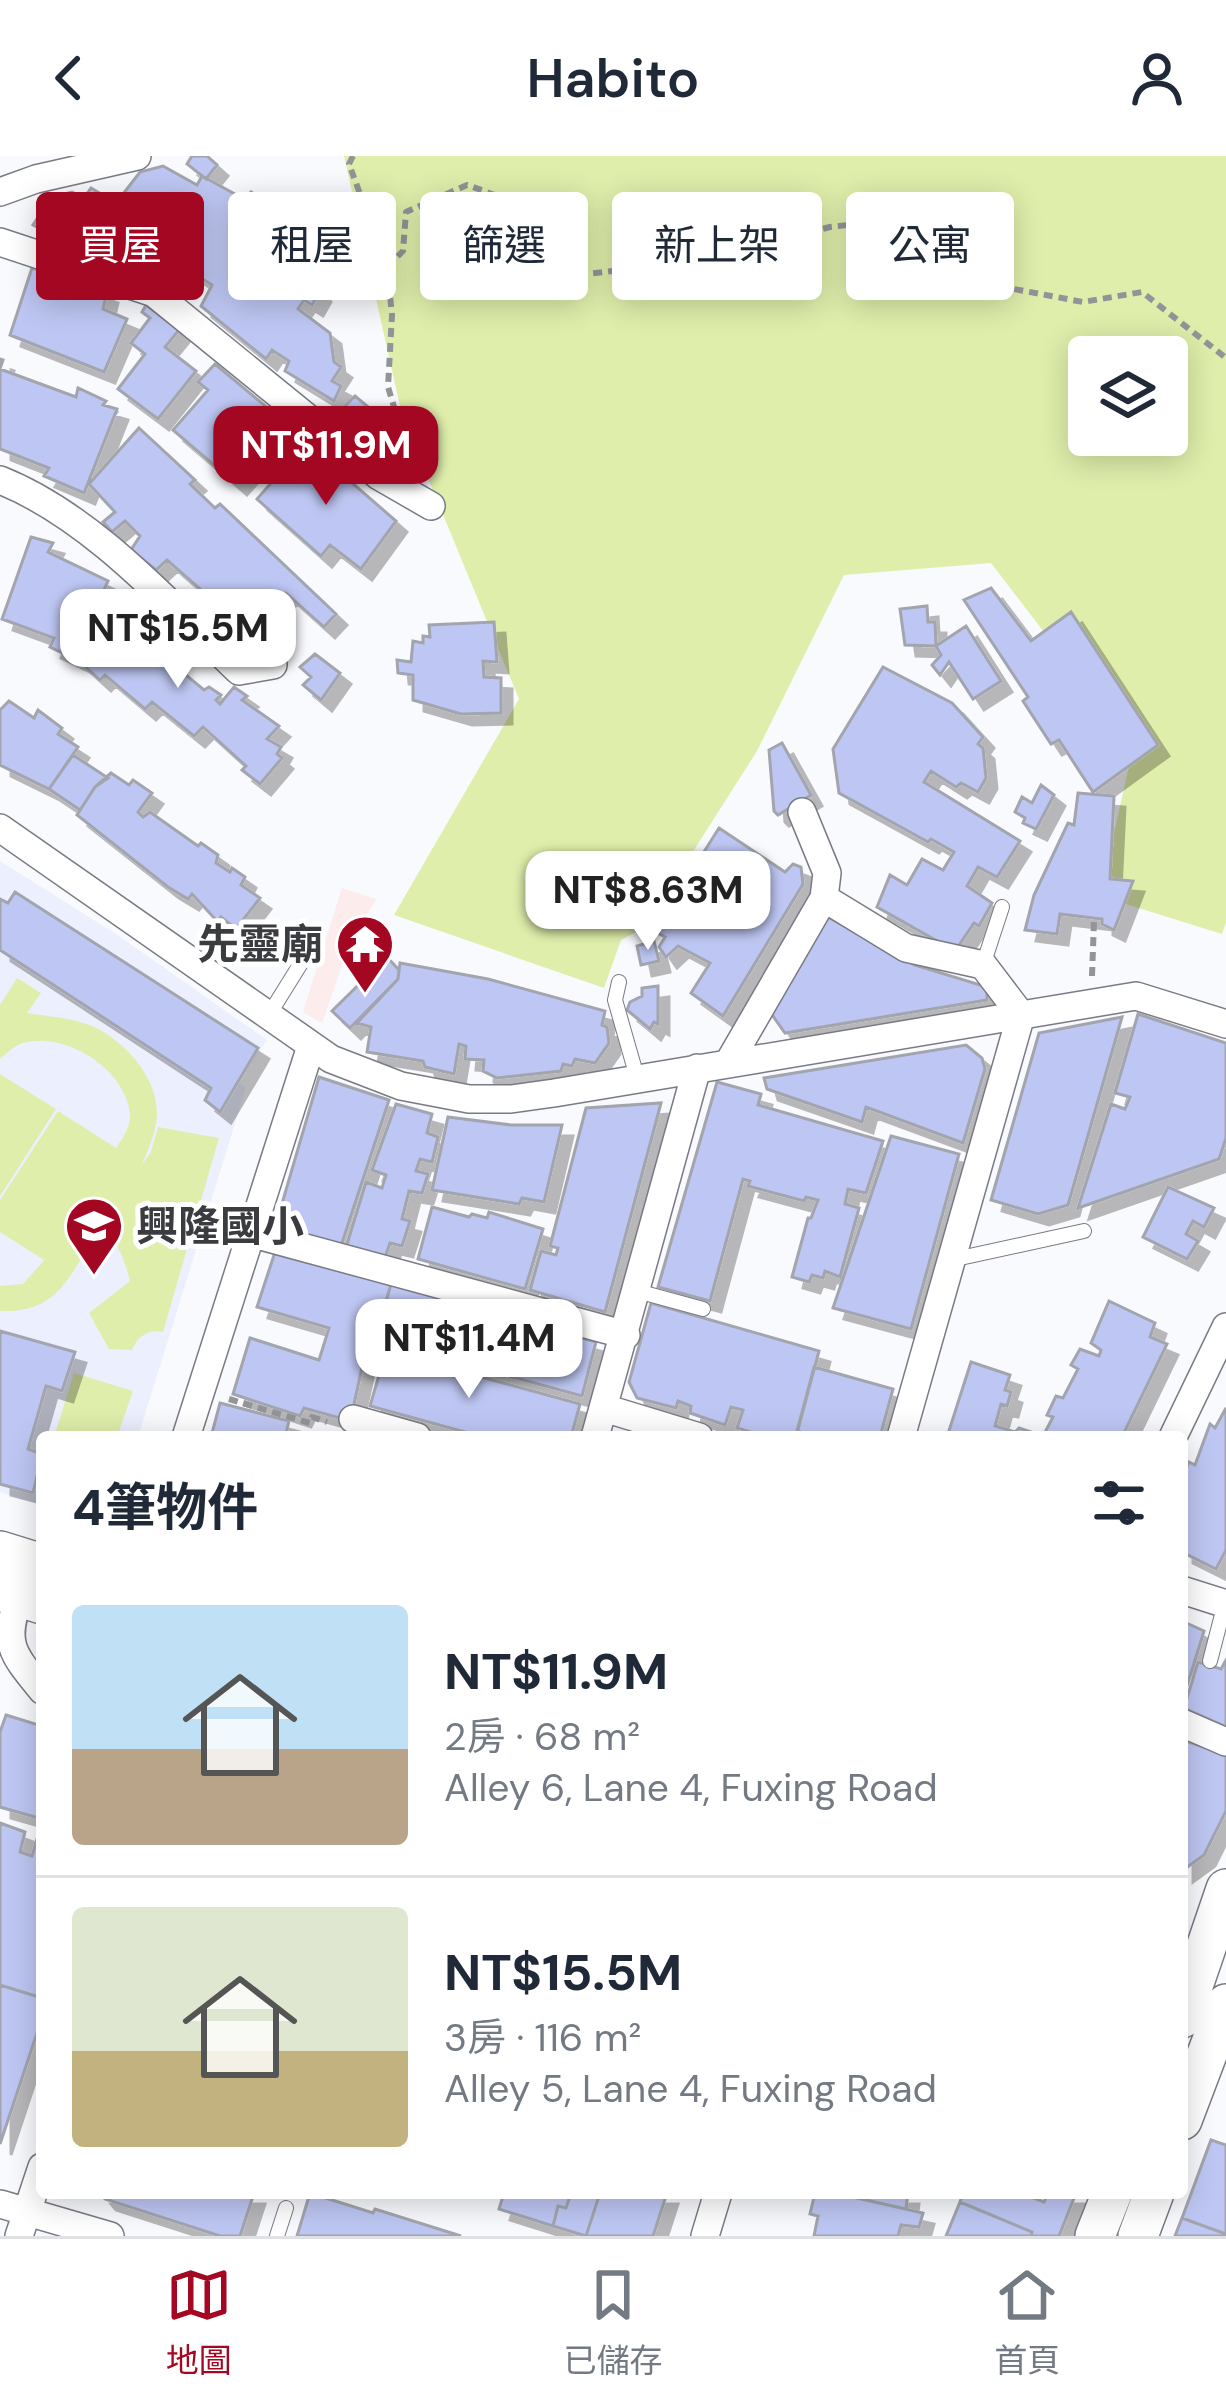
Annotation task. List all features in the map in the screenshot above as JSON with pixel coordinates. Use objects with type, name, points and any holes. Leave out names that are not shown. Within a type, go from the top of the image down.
[{"type":"main road","points":[[0,1551],[36,1562]]},
{"type":"main road","points":[[1188,2003],[1203,1966],[1212,1916]]},
{"type":"main road","points":[[1188,2104],[1226,2004]]},
{"type":"main road","points":[[1095,2236],[1110,2199]]},
{"type":"main road","points":[[1138,2236],[1152,2199]]},
{"type":"street","points":[[0,192],[35,179],[137,156]]},
{"type":"street","points":[[0,242],[154,292],[379,476],[431,506]]},
{"type":"street","points":[[0,480],[31,492],[127,563],[239,671],[273,664]]},
{"type":"street","points":[[729,1062],[824,898],[827,873],[802,812]]},
{"type":"street","points":[[0,828],[332,1059],[401,1086],[469,1099],[511,1099],[1136,996],[1226,1024]]},
{"type":"street","points":[[824,898],[906,948],[983,964],[1021,1015]]},
{"type":"street","points":[[903,1431],[1021,1015]]},
{"type":"street","points":[[188,1431],[311,1046]]},
{"type":"street","points":[[597,1431],[697,1068]]},
{"type":"street","points":[[250,1233],[626,1335]]},
{"type":"street","points":[[1176,1431],[1226,1327]]},
{"type":"street","points":[[604,1408],[679,1431]]},
{"type":"street","points":[[353,1419],[396,1431]]},
{"type":"street","points":[[1188,1591],[1225,1604]]},
{"type":"street","points":[[20,1597],[8,1630],[17,1660],[36,1683]]},
{"type":"street","points":[[1188,1726],[1226,1742]]},
{"type":"street","points":[[36,2179],[16,2217],[110,2236]]},
{"type":"street","points":[[705,2236],[716,2199]]},
{"type":"lane","points":[[983,964],[1002,907]]},
{"type":"lane","points":[[270,1013],[303,960],[307,936]]},
{"type":"lane","points":[[620,982],[615,1000],[638,1077]]},
{"type":"lane","points":[[951,1260],[1084,1231]]},
{"type":"lane","points":[[637,1291],[703,1309]]},
{"type":"lane","points":[[1210,1661],[1225,1604]]},
{"type":"lane","points":[[277,2236],[286,2208]]},
{"type":"path","points":[[353,156],[349,164],[359,192]]},
{"type":"path","points":[[396,258],[403,251],[406,212],[467,185],[520,203],[546,242],[544,279],[646,267],[726,270],[771,242],[830,227],[884,221],[987,284],[1083,302],[1142,292],[1226,358]]},
{"type":"path","points":[[379,476],[401,430],[388,387],[390,300]]},
{"type":"path","points":[[1091,1004],[1094,921]]},
{"type":"path","points":[[200,1390],[310,1423],[312,1418],[335,1424],[353,1419]]},
{"type":"shaded area","name":"興隆國小","points":[[0,861],[116,934],[267,1040],[239,1083],[246,1088],[140,1431],[36,1431],[36,1503],[0,1492]]},
{"type":"shaded area","points":[[342,888],[376,899],[348,948],[322,1023],[303,1012]]},
{"type":"green space","points":[[344,156],[1226,156],[1226,922],[1222,934],[1100,896],[1133,748],[991,563],[844,575],[757,751],[645,927],[621,940],[604,988],[394,915],[519,699],[402,415],[376,300],[396,300],[396,192],[352,192]]},
{"type":"green space","points":[[17,978],[41,993],[27,1013],[96,1028],[122,1046],[143,1070],[157,1112],[141,1166],[158,1127],[219,1138],[163,1332],[144,1335],[132,1350],[109,1349],[89,1313],[130,1281],[116,1245],[101,1229],[51,1297],[21,1310],[0,1311],[0,1286],[23,1284],[49,1255],[44,1260],[0,1232],[0,1200],[58,1111],[116,1148],[130,1118],[118,1082],[74,1048],[23,1043],[0,1059],[0,1005]]},
{"type":"green space","points":[[0,1074],[56,1109],[0,1196]]},
{"type":"green space","points":[[74,1373],[133,1391],[119,1431],[56,1431]]},
{"type":"building","points":[[192,156],[207,156],[217,165],[206,179],[187,164]]},
{"type":"building","points":[[163,166],[197,185],[202,176],[231,192],[228,300],[304,300],[298,309],[330,333],[334,362],[341,367],[332,381],[341,386],[334,401],[285,371],[289,361],[272,350],[266,359],[201,306],[212,285],[204,280],[204,192],[125,192],[140,172]]},
{"type":"building","points":[[32,268],[36,269],[36,300],[105,300],[103,309],[127,319],[104,372],[10,335]]},
{"type":"building","points":[[146,305],[179,330],[165,347],[196,371],[158,419],[118,389],[145,354],[131,343],[150,318],[142,312]]},
{"type":"building","points":[[215,364],[288,425],[236,484],[173,430],[208,390],[198,382]]},
{"type":"building","points":[[0,369],[76,397],[78,388],[117,409],[84,493],[44,476],[49,468],[0,449]]},
{"type":"building","points":[[355,396],[397,431],[368,459],[326,425]]},
{"type":"building","points":[[139,428],[195,480],[190,484],[215,508],[220,504],[336,614],[324,627],[286,593],[250,633],[167,560],[156,570],[131,550],[140,536],[125,521],[112,532],[103,522],[115,512],[89,484]]},
{"type":"building","points":[[306,443],[396,521],[361,569],[330,545],[321,556],[257,499]]},
{"type":"building","points":[[31,537],[53,543],[48,552],[108,581],[77,648],[82,651],[77,660],[50,647],[54,638],[2,619]]},
{"type":"building","points":[[991,588],[1031,641],[1071,612],[1158,745],[1093,792],[1059,740],[1051,744],[1023,701],[1028,697],[964,600]]},
{"type":"building","points":[[100,603],[139,635],[153,620],[171,636],[158,652],[204,690],[209,687],[221,695],[216,700],[220,704],[234,687],[247,696],[242,700],[279,726],[267,739],[281,747],[277,754],[282,758],[260,784],[203,727],[194,736],[152,702],[145,709],[105,675],[100,680],[79,661],[95,647],[83,639]]},
{"type":"building","points":[[927,606],[928,622],[935,622],[936,646],[905,645],[900,609]]},
{"type":"building","points":[[494,622],[497,662],[483,661],[484,677],[501,678],[501,713],[461,714],[413,700],[413,675],[398,673],[397,660],[411,662],[413,641],[423,643],[423,636],[430,637],[429,625]]},
{"type":"building","points":[[966,626],[1001,681],[973,699],[949,662],[940,675],[932,665],[941,655],[936,646]]},
{"type":"building","points":[[315,654],[340,673],[321,700],[303,685],[311,677],[300,667]]},
{"type":"building","points":[[883,667],[952,703],[983,737],[978,744],[983,748],[986,778],[978,792],[961,783],[956,787],[931,771],[924,782],[1020,841],[997,877],[978,867],[967,886],[992,903],[979,926],[974,923],[955,951],[877,907],[890,875],[907,885],[922,859],[943,870],[954,852],[839,793],[833,749]]},
{"type":"building","points":[[9,701],[34,718],[38,710],[62,728],[58,734],[78,747],[49,789],[0,765],[0,710]]},
{"type":"building","points":[[782,743],[811,795],[778,815],[769,750]]},
{"type":"building","points":[[73,755],[108,778],[95,787],[80,810],[49,789]]},
{"type":"building","points":[[111,773],[152,793],[138,812],[143,817],[150,812],[218,855],[216,863],[245,877],[241,885],[260,898],[236,929],[221,917],[218,922],[192,894],[188,899],[168,887],[77,815],[95,787]]},
{"type":"building","points":[[1041,785],[1054,795],[1036,829],[1015,812],[1022,797],[1032,803]]},
{"type":"building","points":[[1078,793],[1114,796],[1110,879],[1133,881],[1114,930],[1102,924],[1102,919],[1060,914],[1057,934],[1025,930],[1034,895],[1068,823],[1074,825]]},
{"type":"building","points":[[719,828],[785,872],[793,864],[801,867],[803,884],[723,1016],[691,993],[710,963],[678,946],[666,957],[659,947],[665,937],[654,931]]},
{"type":"building","points":[[15,892],[258,1048],[220,1112],[205,1100],[211,1088],[0,950],[0,899],[8,903]]},
{"type":"building","points":[[826,916],[915,965],[987,987],[987,1000],[785,1033],[768,1009]]},
{"type":"building","points":[[654,941],[659,961],[641,965],[637,946]]},
{"type":"building","name":"先靈廟","points":[[387,957],[399,970],[398,979],[350,1028],[332,1011]]},
{"type":"building","points":[[400,963],[488,979],[605,1011],[602,1025],[607,1027],[609,1043],[595,1063],[575,1059],[572,1066],[563,1064],[561,1071],[497,1078],[483,1071],[484,1060],[465,1059],[466,1046],[459,1044],[454,1074],[425,1067],[423,1061],[367,1052],[371,1027],[357,1023],[398,979]]},
{"type":"building","points":[[658,986],[658,1024],[654,1022],[650,1029],[627,1010],[630,1002],[642,996],[642,988]]},
{"type":"building","points":[[1138,1014],[1226,1043],[1226,1138],[1219,1159],[1078,1208],[1111,1104],[1125,1109],[1130,1097],[1115,1093]]},
{"type":"building","points":[[1122,1017],[1068,1205],[1038,1214],[991,1200],[1039,1033]]},
{"type":"building","points":[[966,1045],[982,1058],[985,1069],[963,1143],[866,1107],[862,1122],[767,1089],[764,1078]]},
{"type":"building","points":[[319,1077],[389,1100],[339,1252],[274,1231]]},
{"type":"building","points":[[717,1082],[761,1094],[758,1105],[883,1141],[866,1193],[848,1189],[845,1204],[859,1208],[840,1277],[825,1271],[823,1278],[812,1275],[809,1282],[792,1277],[808,1218],[818,1200],[806,1197],[804,1201],[748,1186],[750,1181],[743,1179],[710,1301],[658,1287]]},
{"type":"building","points":[[661,1103],[605,1312],[530,1290],[541,1251],[556,1255],[558,1248],[550,1246],[586,1108]]},
{"type":"building","points":[[396,1104],[432,1114],[427,1133],[438,1137],[432,1162],[420,1159],[416,1171],[428,1174],[422,1193],[409,1191],[402,1219],[410,1221],[402,1246],[390,1243],[384,1260],[344,1254],[366,1182],[382,1188],[386,1175],[372,1170]]},
{"type":"building","points":[[448,1117],[562,1125],[544,1202],[522,1198],[519,1204],[432,1190]]},
{"type":"building","points":[[891,1136],[959,1154],[911,1329],[833,1308]]},
{"type":"building","points":[[1168,1187],[1214,1208],[1204,1227],[1193,1221],[1186,1234],[1198,1241],[1187,1259],[1143,1237]]},
{"type":"building","points":[[432,1207],[469,1217],[487,1218],[489,1212],[543,1229],[525,1289],[418,1259]]},
{"type":"building","points":[[275,1252],[391,1284],[379,1325],[372,1341],[368,1340],[347,1420],[304,1408],[300,1416],[233,1394],[250,1338],[319,1360],[329,1328],[257,1307]]},
{"type":"building","points":[[391,1284],[596,1342],[582,1396],[464,1364],[466,1358],[452,1354],[449,1361],[426,1354],[430,1347],[419,1345],[417,1351],[392,1343],[393,1336],[378,1330]]},
{"type":"building","points":[[1109,1301],[1155,1323],[1150,1337],[1167,1344],[1125,1431],[1046,1431],[1056,1396],[1063,1398],[1078,1369],[1071,1365],[1080,1349],[1099,1356],[1101,1350],[1091,1343]]},
{"type":"building","points":[[651,1303],[819,1351],[798,1431],[737,1428],[743,1410],[731,1407],[725,1425],[690,1413],[691,1406],[678,1401],[676,1408],[637,1398],[629,1382]]},
{"type":"building","points":[[0,1331],[75,1352],[62,1391],[46,1386],[28,1449],[36,1452],[33,1493],[0,1484]]},
{"type":"building","points":[[386,1351],[580,1404],[573,1431],[461,1431],[370,1406]]},
{"type":"building","points":[[971,1362],[1010,1375],[1007,1406],[1001,1404],[995,1426],[1012,1431],[949,1431]]},
{"type":"building","points":[[814,1367],[893,1389],[882,1431],[797,1431]]},
{"type":"building","points":[[220,1403],[289,1421],[286,1431],[213,1431]]},
{"type":"building","points":[[1226,1408],[1226,1550],[1216,1569],[1188,1555],[1188,1464],[1195,1465],[1210,1424],[1215,1428]]},
{"type":"building","points":[[1188,1624],[1204,1631],[1188,1683]]},
{"type":"building","points":[[1226,1660],[1226,1727],[1188,1710],[1198,1662],[1221,1669]]},
{"type":"building","points":[[6,1715],[36,1724],[36,1817],[0,1807],[0,1732]]},
{"type":"building","points":[[1188,1742],[1226,1754],[1226,1811],[1204,1855],[1188,1867]]},
{"type":"building","points":[[0,1823],[25,1832],[20,1852],[32,1856],[36,1843],[36,1996],[0,1985]]},
{"type":"building","points":[[0,1985],[36,1996],[36,2036],[0,2144]]},
{"type":"building","points":[[1211,2140],[1226,2145],[1226,2234],[1182,2218]]},
{"type":"building","points":[[105,2199],[252,2199],[240,2236],[220,2236]]},
{"type":"building","points":[[308,2199],[329,2199],[461,2236],[297,2236]]},
{"type":"building","points":[[502,2199],[569,2199],[566,2208],[558,2206],[553,2226],[499,2209]]},
{"type":"building","points":[[569,2199],[598,2199],[586,2236],[553,2226],[558,2206],[566,2208]]},
{"type":"building","points":[[598,2199],[665,2199],[653,2236],[586,2236]]},
{"type":"building","points":[[814,2199],[861,2199],[923,2213],[919,2227],[901,2225],[898,2236],[814,2236],[818,2216],[810,2214]]},
{"type":"building","points":[[862,2199],[907,2199],[906,2209]]},
{"type":"building","points":[[1074,2199],[1059,2236],[1031,2236],[1032,2232],[960,2202]]},
{"type":"building","points":[[960,2202],[1032,2232],[1031,2236],[946,2236]]},
{"type":"building","points":[[1182,2218],[1226,2234],[1226,2236],[1175,2236]]},
{"type":"place","name":"先靈廟","points":[[365,995]]},
{"type":"place","name":"興隆國小","points":[[94,1277]]}]
